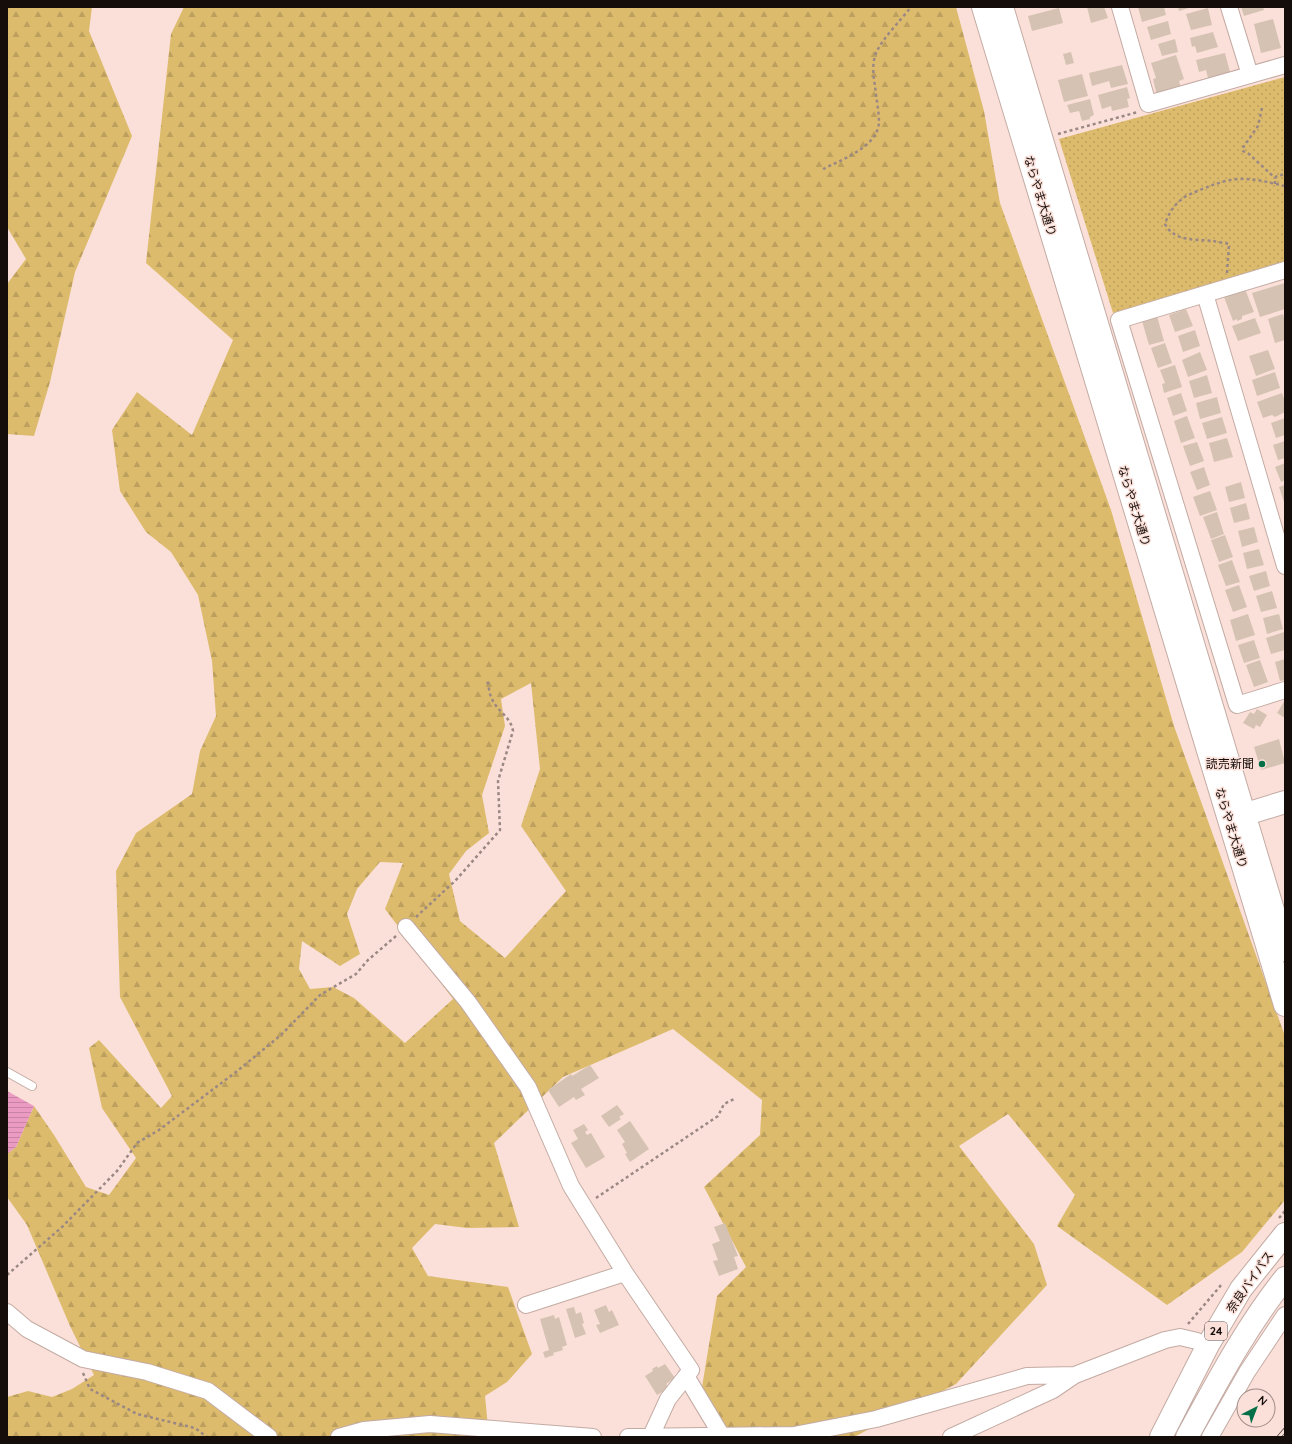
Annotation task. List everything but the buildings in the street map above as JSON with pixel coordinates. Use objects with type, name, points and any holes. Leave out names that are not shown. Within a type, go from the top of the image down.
[{"type":"main road","name":"ならやま大通り","points":[[983,7],[1236,817],[1285,950]]},
{"type":"main road","name":"ならやま大通り","points":[[1002,7],[1042,139],[1236,817],[1285,1005]]},
{"type":"main road","points":[[1236,817],[1285,802]]},
{"type":"main road","name":"奈良バイパス","points":[[1161,1437],[1208,1345],[1241,1289],[1285,1234]]},
{"type":"main road","name":"24","points":[[1187,1437],[1231,1356],[1285,1278]]},
{"type":"street","points":[[1120,7],[1148,104],[1285,65]]},
{"type":"street","points":[[1229,7],[1250,75]]},
{"type":"street","points":[[1285,270],[1119,320],[1237,705],[1285,690]]},
{"type":"street","points":[[1205,294],[1285,566]]},
{"type":"street","points":[[406,927],[468,1002],[528,1087],[571,1186],[625,1273],[691,1370],[668,1399],[651,1436]]},
{"type":"street","points":[[526,1305],[625,1273]]},
{"type":"street","points":[[7,1312],[27,1329],[82,1359],[147,1372],[208,1391],[269,1437]]},
{"type":"street","points":[[1210,1437],[1247,1372],[1285,1315]]},
{"type":"street","points":[[951,1437],[1053,1390],[1075,1374],[1165,1340],[1180,1336],[1197,1341]]},
{"type":"street","points":[[628,1437],[794,1435],[876,1419],[1027,1376],[1075,1374]]},
{"type":"street","points":[[686,1376],[702,1400],[722,1436]]},
{"type":"street","points":[[339,1437],[364,1430],[430,1424],[593,1437]]},
{"type":"lane","points":[[7,1072],[32,1086]]},
{"type":"path","points":[[823,169],[867,145],[876,132],[879,123],[873,64],[876,53],[883,41],[911,7]]},
{"type":"path","points":[[1042,139],[1140,111],[1148,104]]},
{"type":"path","points":[[1262,108],[1258,126],[1242,149],[1275,178],[1275,184]]},
{"type":"path","points":[[1275,178],[1285,174]]},
{"type":"path","points":[[1226,288],[1229,244],[1213,241],[1196,241],[1178,237],[1169,232],[1165,224],[1167,217],[1174,206],[1182,198],[1214,183],[1225,180],[1257,180],[1285,186]]},
{"type":"path","points":[[7,1275],[62,1227],[117,1171],[137,1143],[159,1130],[236,1072],[281,1035],[320,995],[356,974],[368,960],[455,881],[500,830],[498,781],[513,730],[512,724],[497,708],[491,698],[487,680]]},
{"type":"path","points":[[584,1206],[718,1116],[724,1104],[736,1098]]},
{"type":"path","points":[[82,1359],[82,1372],[90,1389],[137,1414],[195,1428],[207,1437]]},
{"type":"green space","points":[[7,7],[92,7],[89,31],[132,136],[75,272],[50,382],[34,436],[7,434],[7,284],[26,259],[7,227]]},
{"type":"green space","points":[[184,7],[956,7],[984,111],[1000,203],[1111,510],[1174,726],[1285,1036],[1285,1200],[1242,1252],[1167,1305],[1057,1226],[1075,1195],[1008,1114],[959,1146],[1034,1244],[1047,1285],[956,1384],[854,1437],[716,1437],[701,1393],[717,1296],[746,1267],[704,1187],[760,1135],[762,1100],[673,1029],[563,1077],[494,1143],[519,1227],[467,1228],[435,1224],[412,1248],[428,1276],[508,1287],[532,1354],[507,1382],[485,1396],[489,1437],[7,1437],[7,1397],[28,1391],[52,1397],[72,1389],[94,1375],[70,1326],[27,1225],[7,1197],[7,1154],[16,1147],[34,1106],[86,1187],[109,1195],[136,1158],[102,1108],[89,1048],[99,1040],[161,1108],[172,1096],[120,997],[116,871],[136,833],[192,794],[200,751],[216,716],[212,661],[198,595],[171,552],[146,532],[120,491],[112,430],[137,392],[192,435],[233,340],[146,263],[171,34]],"holes":[[[531,683],[540,769],[521,826],[566,891],[505,958],[460,921],[449,874],[466,851],[489,833],[482,795],[505,726],[501,699]],[[380,862],[403,863],[385,909],[453,999],[405,1043],[354,998],[333,987],[310,989],[299,969],[302,941],[340,966],[360,954],[347,914],[357,889]]]},
{"type":"green space","points":[[1285,77],[1285,261],[1113,313],[1059,139]]},
{"type":"shaded area","points":[[7,1091],[34,1106],[16,1147],[7,1154]]},
{"type":"railway","points":[[1279,1437],[1285,1430]]},
{"type":"place","name":"読売新聞","points":[[1262,764]]}]
